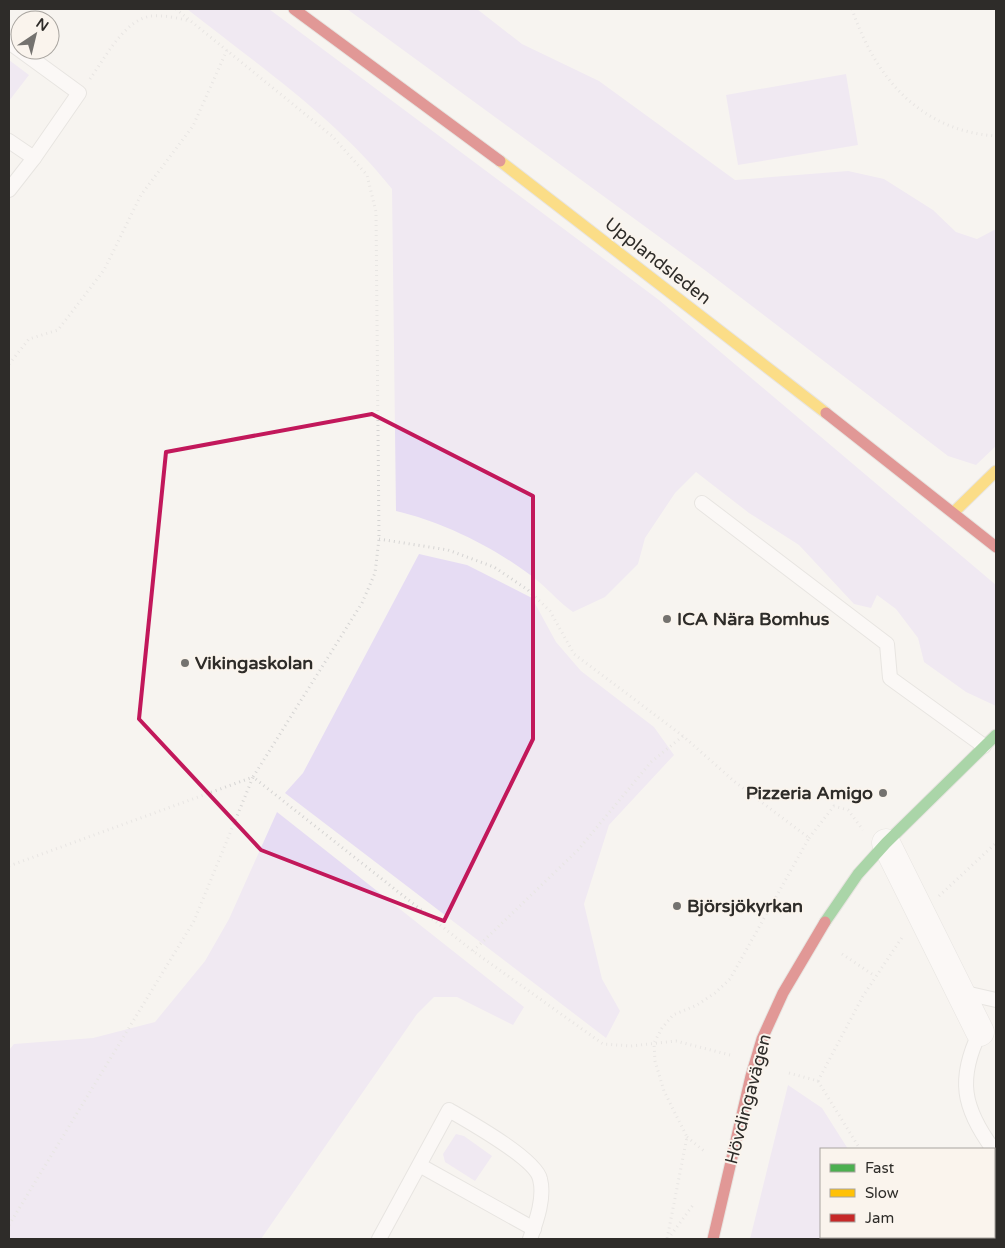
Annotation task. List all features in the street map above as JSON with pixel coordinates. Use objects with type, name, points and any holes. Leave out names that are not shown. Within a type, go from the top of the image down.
[{"type":"street","name":"Upplandsleden","points":[[294,9],[514,172],[954,512],[996,547]]},
{"type":"street","points":[[954,512],[996,471]]},
{"type":"street","name":"Hövdingavägen","points":[[713,1239],[751,1076],[762,1039],[783,993],[825,922],[858,874],[996,735]]},
{"type":"street","points":[[886,844],[980,1032]]},
{"type":"lane","points":[[9,42],[78,94],[34,158],[9,190]]},
{"type":"lane","points":[[9,141],[34,158]]},
{"type":"lane","points":[[702,502],[886,644],[890,678],[984,746]]},
{"type":"lane","points":[[961,992],[996,1000]]},
{"type":"lane","points":[[980,1032],[972,1049],[967,1072],[966,1099],[976,1126],[992,1148]]},
{"type":"lane","points":[[379,1239],[421,1166],[449,1110],[480,1127],[534,1167],[540,1178],[537,1220],[532,1234],[421,1166]]},
{"type":"path","points":[[9,1225],[194,920],[253,777],[362,603],[375,573],[379,539],[376,212],[367,175],[332,136],[176,9]]},
{"type":"path","points":[[852,9],[867,47],[881,71],[906,99],[930,117],[957,129],[996,136]]},
{"type":"path","points":[[78,94],[125,32],[138,20],[152,16],[190,21]]},
{"type":"path","points":[[9,364],[29,339],[58,330],[104,270],[141,196],[193,126],[227,50]]},
{"type":"path","points":[[379,539],[448,550],[494,567],[528,590],[550,611],[574,654],[683,736],[735,782],[809,838]]},
{"type":"path","points":[[473,951],[578,850],[651,762],[683,736]]},
{"type":"path","points":[[9,866],[253,777]]},
{"type":"path","points":[[253,777],[473,951],[603,1044],[631,1046],[676,1041],[733,1056]]},
{"type":"path","points":[[704,1150],[687,1137],[664,1091],[655,1062],[654,1043],[662,1028],[673,1015],[697,1005],[715,994],[730,979],[809,838],[834,806],[848,810],[867,834],[886,844]]},
{"type":"path","points":[[818,1081],[875,976],[921,914],[996,843]]},
{"type":"path","points":[[842,954],[875,976]]},
{"type":"path","points":[[789,1073],[818,1081],[859,1148]]},
{"type":"path","points":[[668,1239],[687,1137]]},
{"type":"path","points":[[668,1239],[693,1205]]},
{"type":"highlighted area","points":[[372,414],[533,496],[533,739],[444,921],[261,850],[139,719],[166,452]]},
{"type":"shaded area","points":[[187,9],[269,9],[659,300],[996,585],[996,706],[966,692],[924,662],[918,638],[896,609],[877,595],[871,608],[854,604],[799,545],[749,513],[696,472],[675,493],[645,538],[638,564],[605,597],[573,612],[524,570],[489,548],[433,522],[396,511],[392,189],[346,139],[295,93]]},
{"type":"shaded area","points":[[347,9],[477,9],[522,44],[599,81],[735,180],[848,171],[884,179],[933,210],[956,232],[977,239],[996,229],[996,446],[976,465],[948,456],[706,271]]},
{"type":"shaded area","points":[[9,60],[29,75],[9,101]]},
{"type":"shaded area","points":[[846,74],[858,145],[738,165],[726,95]]},
{"type":"shaded area","points":[[419,554],[467,565],[532,598],[556,642],[581,671],[654,727],[674,755],[609,825],[584,904],[602,979],[620,1011],[606,1038],[285,793],[303,773]]},
{"type":"shaded area","points":[[277,812],[524,1007],[513,1025],[457,997],[434,997],[417,1014],[261,1239],[9,1239],[9,1050],[14,1044],[93,1038],[155,1022],[205,961],[229,919]]},
{"type":"shaded area","points":[[788,1085],[822,1108],[847,1148],[820,1148],[820,1238],[856,1238],[750,1239]]},
{"type":"shaded area","points":[[456,1134],[464,1136],[492,1156],[475,1181],[445,1162],[443,1154]]},
{"type":"traffic: fast","points":[[825,922],[858,874],[886,843],[996,735]]},
{"type":"traffic: slow","points":[[500,161],[826,413]]},
{"type":"traffic: slow","points":[[954,512],[996,471]]},
{"type":"traffic: jam","points":[[294,9],[500,161]]},
{"type":"traffic: jam","points":[[826,413],[996,547]]},
{"type":"traffic: jam","points":[[713,1239],[751,1076],[762,1039],[783,993],[825,922]]},
{"type":"place","name":"ICA Nära Bomhus","points":[[667,619]]},
{"type":"place","name":"Vikingaskolan","points":[[185,663]]},
{"type":"place","name":"Pizzeria Amigo","points":[[883,793]]},
{"type":"place","name":"Björsjökyrkan","points":[[677,906]]}]
